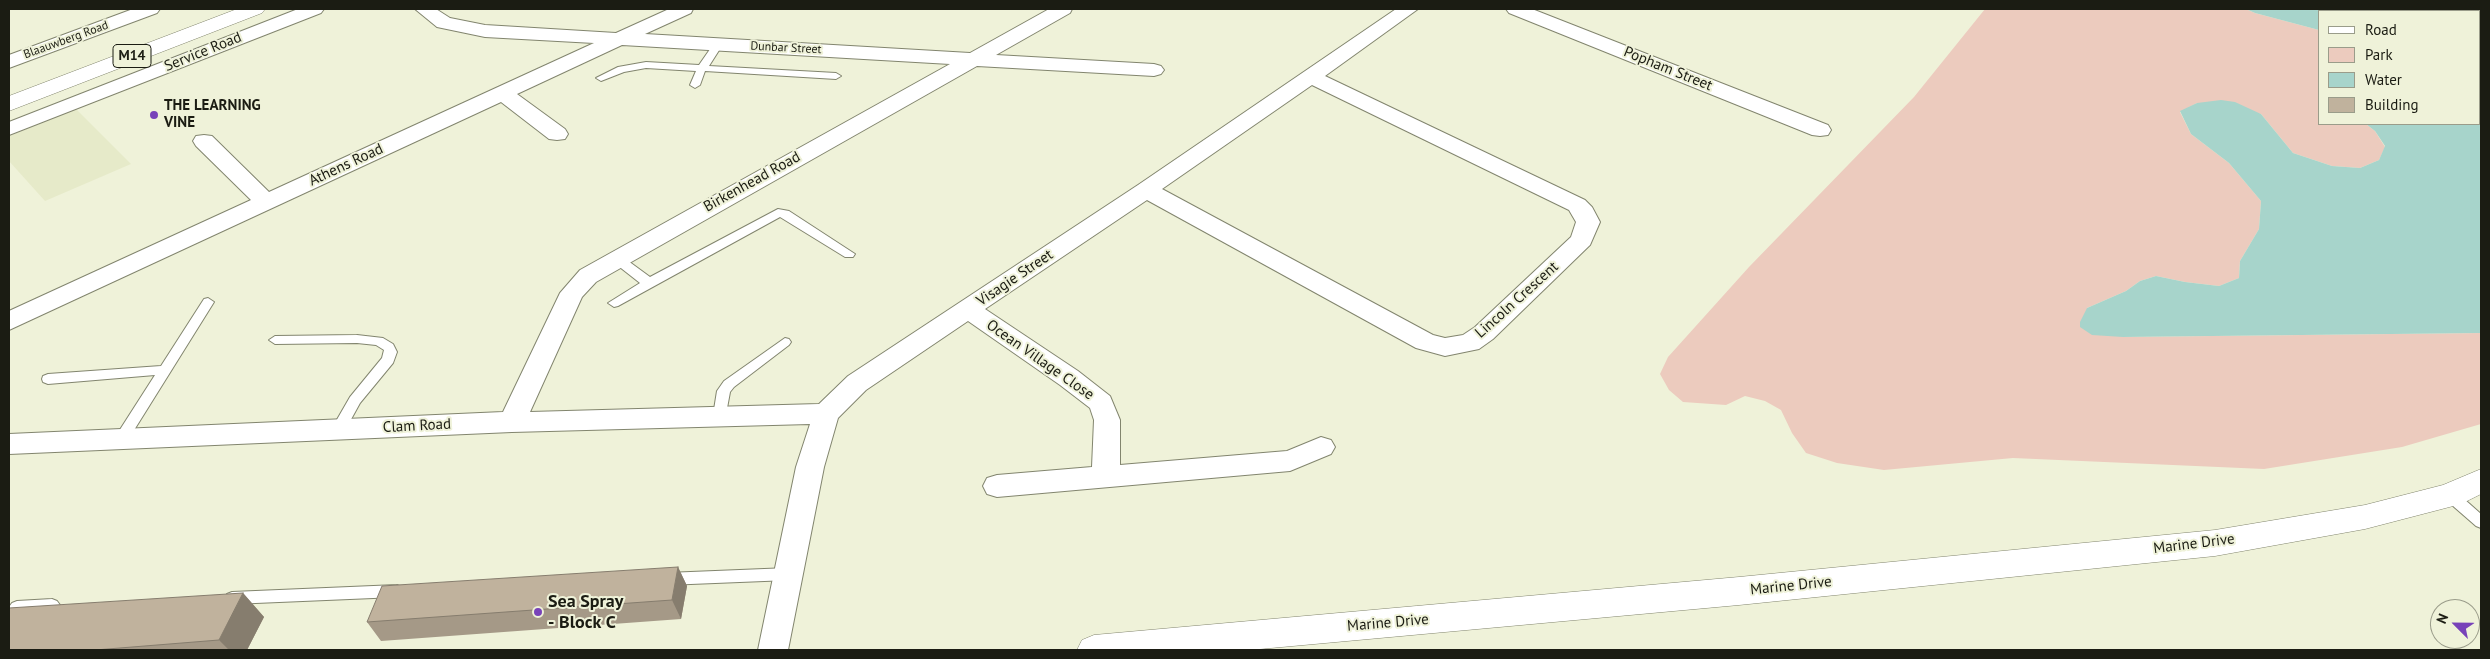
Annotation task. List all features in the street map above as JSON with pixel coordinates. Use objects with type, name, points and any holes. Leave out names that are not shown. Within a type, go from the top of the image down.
[{"type":"main road","name":"Blaauwberg Road","points":[[9,84],[206,9]]},
{"type":"main road","name":"M14","points":[[9,104],[255,9]]},
{"type":"main road","name":"Marine Drive","points":[[1094,650],[1739,591],[2214,543],[2365,517],[2450,495],[2481,481]]},
{"type":"street","name":"Blaauwberg Road","points":[[9,62],[150,9]]},
{"type":"street","name":"Service Road","points":[[9,129],[314,9]]},
{"type":"street","name":"Dunbar Street","points":[[424,9],[444,23],[465,29],[1154,70]]},
{"type":"street","name":"Athens Road","points":[[9,321],[684,9]]},
{"type":"street","name":"Birkenhead Road","points":[[512,422],[572,293],[588,276],[616,258],[1063,9]]},
{"type":"street","name":"Visagie Street","points":[[773,650],[810,467],[826,414],[857,383],[1146,190],[1408,9]]},
{"type":"street","name":"Popham Street","points":[[1516,9],[1820,130]]},
{"type":"street","name":"Lincoln Crescent","points":[[1146,190],[1425,342],[1445,347],[1470,343],[1484,333],[1582,240],[1588,222],[1584,212],[1577,205],[1309,76]]},
{"type":"street","points":[[502,93],[556,134]]},
{"type":"street","points":[[204,141],[266,202]]},
{"type":"street","name":"Ocean Village Close","points":[[968,309],[1069,378],[1101,403],[1107,420],[1106,476]]},
{"type":"street","name":"Clam Road","points":[[9,444],[512,422],[826,414]]},
{"type":"street","points":[[998,486],[1290,461],[1321,447]]},
{"type":"lane","points":[[696,85],[695,80],[718,44]]},
{"type":"lane","points":[[601,78],[638,65],[703,67],[836,76]]},
{"type":"lane","points":[[614,303],[778,213],[785,214],[849,254]]},
{"type":"lane","points":[[616,258],[649,283]]},
{"type":"lane","points":[[120,439],[208,302]]},
{"type":"lane","points":[[275,340],[357,339],[379,341],[389,347],[391,352],[388,360],[355,400],[338,430]]},
{"type":"lane","points":[[720,416],[724,391],[729,384],[785,342]]},
{"type":"lane","points":[[48,379],[165,370]]},
{"type":"lane","points":[[2450,495],[2481,522]]},
{"type":"lane","points":[[648,580],[789,574]]},
{"type":"lane","points":[[213,599],[416,590]]},
{"type":"lane","points":[[17,607],[66,605]]},
{"type":"shaded area","points":[[76,109],[131,164],[45,201],[9,161],[9,136]]},
{"type":"green space","points":[[1985,9],[2246,9],[2318,30],[2318,125],[2367,125],[2375,131],[2385,147],[2379,160],[2360,168],[2332,166],[2293,153],[2261,114],[2197,103],[2180,112],[2191,134],[2229,163],[2261,201],[2259,229],[2240,261],[2239,278],[2219,286],[2156,276],[2140,281],[2126,291],[2087,308],[2123,337],[2481,333],[2481,424],[2402,447],[2264,469],[2013,458],[1884,470],[1837,463],[1806,453],[1792,433],[1781,410],[1765,401],[1745,396],[1726,405],[1683,402],[1669,390],[1660,374],[1668,357],[1749,267],[1914,97]]},
{"type":"water","points":[[2246,9],[2481,9],[2481,333],[2123,337],[2092,335],[2080,327],[2080,322],[2087,308],[2126,291],[2140,281],[2156,276],[2219,286],[2239,278],[2240,261],[2259,229],[2261,201],[2229,163],[2191,134],[2180,111],[2197,103],[2221,100],[2235,102],[2261,114],[2293,153],[2332,166],[2360,168],[2379,160],[2385,146],[2375,131],[2367,125],[2480,125],[2480,10],[2318,10],[2318,30]]},
{"type":"building","points":[[678,567],[672,600],[367,622],[382,586]]},
{"type":"building","points":[[243,593],[219,640],[95,650],[9,650],[9,608]]},
{"type":"place","name":"THE LEARNING VINE","points":[[154,115]]},
{"type":"place","name":"Sea Spray - Block C","points":[[538,612]]}]
